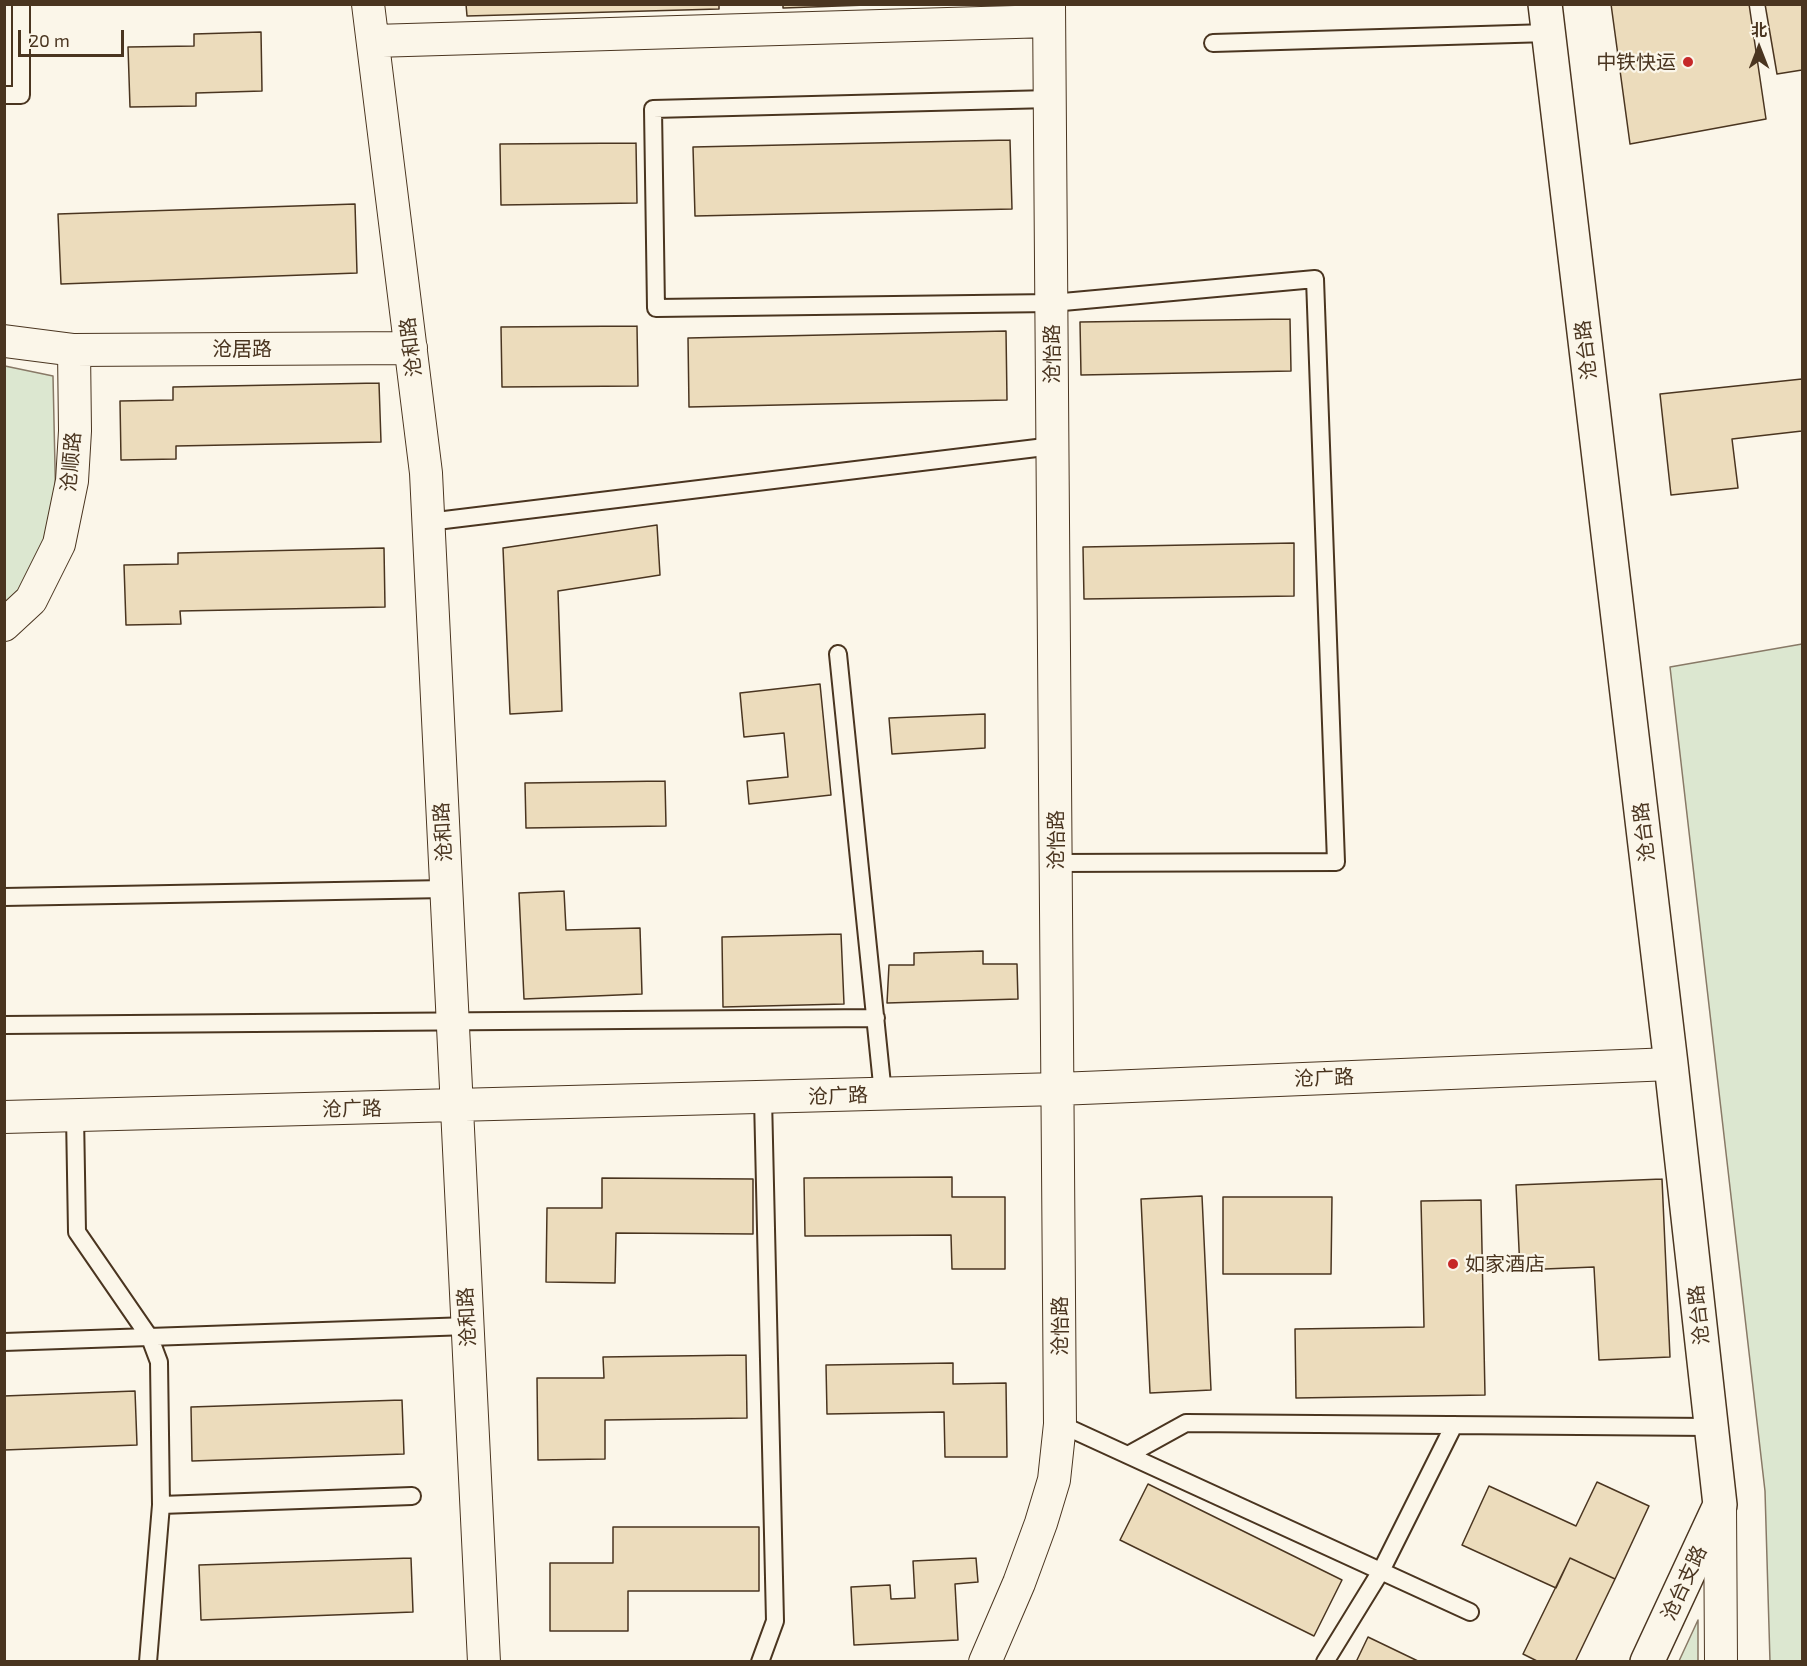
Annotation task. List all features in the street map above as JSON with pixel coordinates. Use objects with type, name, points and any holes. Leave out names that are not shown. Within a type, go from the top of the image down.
[{"type":"street","name":"沧和路","points":[[368,4],[426,472],[484,1662]]},
{"type":"street","points":[[374,41],[1049,13]]},
{"type":"street","name":"沧怡路","points":[[985,1662],[1019,1583],[1041,1523],[1054,1480],[1060,1424],[1049,13]]},
{"type":"street","name":"沧台路","points":[[1547,19],[1671,1064],[1720,1505],[1720,1662]]},
{"type":"street","points":[[4,341],[74,350]]},
{"type":"street","name":"沧居路","points":[[74,350],[411,348]]},
{"type":"street","name":"沧顺路","points":[[4,625],[31,600],[59,544],[72,481],[74,350]]},
{"type":"street","name":"沧广路","points":[[4,1117],[457,1107],[1058,1089],[1671,1064]]},
{"type":"street","name":"沧台支路","points":[[1647,1662],[1720,1505]]},
{"type":"lane","points":[[4,95],[21,95],[21,4]]},
{"type":"lane","points":[[1213,43],[1547,19]]},
{"type":"lane","points":[[1050,99],[653,109],[656,308],[1052,303],[1315,279],[1336,862],[1056,863]]},
{"type":"lane","points":[[428,522],[1053,446]]},
{"type":"lane","points":[[838,654],[884,1094]]},
{"type":"lane","points":[[4,897],[446,889]]},
{"type":"lane","points":[[4,1024],[876,1018]]},
{"type":"lane","points":[[760,1662],[775,1621],[763,1098]]},
{"type":"lane","points":[[75,1115],[77,1232],[150,1338],[159,1362],[160,1505],[148,1662]]},
{"type":"lane","points":[[4,1342],[468,1326]]},
{"type":"lane","points":[[1128,1455],[1186,1423],[1711,1427]]},
{"type":"lane","points":[[1060,1424],[1470,1612]]},
{"type":"lane","points":[[1325,1662],[1381,1571],[1454,1425]]},
{"type":"lane","points":[[160,1505],[412,1496]]},
{"type":"green space","points":[[5,366],[53,376],[56,512],[32,591],[5,615]]},
{"type":"green space","points":[[1802,644],[1802,1661],[1770,1662],[1765,1491],[1670,667]]},
{"type":"green space","points":[[1698,1620],[1698,1661],[1679,1661]]},
{"type":"building","points":[[466,4],[719,4],[719,9],[467,16]]},
{"type":"building","points":[[783,4],[895,4],[783,8]]},
{"type":"building","name":"中铁快运","points":[[1611,4],[1749,4],[1766,119],[1630,144]]},
{"type":"building","points":[[1765,4],[1802,4],[1802,70],[1777,74]]},
{"type":"building","points":[[261,32],[262,91],[196,93],[196,106],[130,107],[128,47],[194,46],[194,34]]},
{"type":"building","points":[[1010,140],[1012,209],[695,216],[693,147]]},
{"type":"building","points":[[636,143],[637,203],[501,205],[500,144]]},
{"type":"building","points":[[355,204],[357,273],[61,284],[58,214]]},
{"type":"building","points":[[1290,319],[1291,371],[1081,375],[1080,322]]},
{"type":"building","points":[[637,326],[638,386],[502,387],[501,327]]},
{"type":"building","points":[[1006,331],[1007,400],[689,407],[688,338]]},
{"type":"building","points":[[1802,379],[1802,431],[1732,439],[1738,488],[1671,495],[1660,394]]},
{"type":"building","points":[[379,383],[381,442],[176,446],[176,459],[121,460],[120,401],[173,400],[173,387]]},
{"type":"building","points":[[657,525],[660,575],[558,591],[562,711],[510,714],[503,548]]},
{"type":"building","points":[[1294,543],[1294,596],[1084,599],[1083,547]]},
{"type":"building","points":[[384,548],[385,607],[180,611],[181,624],[126,625],[124,565],[178,564],[178,553]]},
{"type":"building","points":[[820,684],[831,795],[749,804],[747,781],[788,777],[784,733],[744,737],[740,693]]},
{"type":"building","points":[[985,714],[985,748],[892,754],[889,718]]},
{"type":"building","points":[[665,781],[666,826],[526,828],[525,783]]},
{"type":"building","points":[[564,891],[566,930],[640,928],[642,994],[524,999],[519,893]]},
{"type":"building","points":[[841,934],[844,1004],[723,1007],[722,937]]},
{"type":"building","points":[[983,951],[983,964],[1017,964],[1018,999],[887,1003],[889,965],[914,965],[914,953]]},
{"type":"building","points":[[952,1177],[952,1197],[1005,1197],[1005,1269],[952,1269],[951,1235],[805,1236],[804,1178]]},
{"type":"building","points":[[602,1178],[753,1179],[753,1234],[616,1233],[615,1283],[546,1282],[547,1208],[602,1208]]},
{"type":"building","points":[[1662,1179],[1670,1357],[1599,1360],[1594,1267],[1520,1270],[1516,1185]]},
{"type":"building","points":[[1202,1196],[1211,1390],[1150,1393],[1141,1199]]},
{"type":"building","points":[[1223,1197],[1332,1197],[1331,1274],[1223,1274]]},
{"type":"building","name":"如家酒店","points":[[1481,1200],[1485,1395],[1296,1398],[1295,1329],[1424,1327],[1421,1201]]},
{"type":"building","points":[[746,1355],[747,1418],[605,1420],[605,1459],[538,1460],[537,1378],[604,1378],[603,1357]]},
{"type":"building","points":[[953,1363],[953,1384],[1006,1383],[1007,1457],[945,1457],[944,1412],[827,1414],[826,1365]]},
{"type":"building","points":[[135,1391],[137,1445],[4,1450],[4,1396]]},
{"type":"building","points":[[402,1400],[404,1454],[192,1461],[191,1407]]},
{"type":"building","points":[[1597,1482],[1649,1506],[1615,1579],[1570,1558],[1556,1588],[1462,1545],[1489,1486],[1576,1526]]},
{"type":"building","points":[[1148,1484],[1342,1580],[1314,1636],[1120,1540]]},
{"type":"building","points":[[613,1527],[759,1527],[759,1591],[628,1591],[628,1631],[550,1631],[550,1563],[613,1563]]},
{"type":"building","points":[[411,1558],[413,1612],[201,1620],[199,1565]]},
{"type":"building","points":[[976,1558],[978,1582],[955,1584],[958,1640],[854,1645],[851,1587],[890,1585],[891,1599],[915,1598],[913,1561]]},
{"type":"building","points":[[1570,1558],[1615,1579],[1575,1662],[1539,1662],[1523,1654]]},
{"type":"building","points":[[1368,1637],[1420,1662],[1356,1662]]},
{"type":"place","name":"中铁快运","points":[[1688,62]]},
{"type":"place","name":"如家酒店","points":[[1453,1264]]}]
